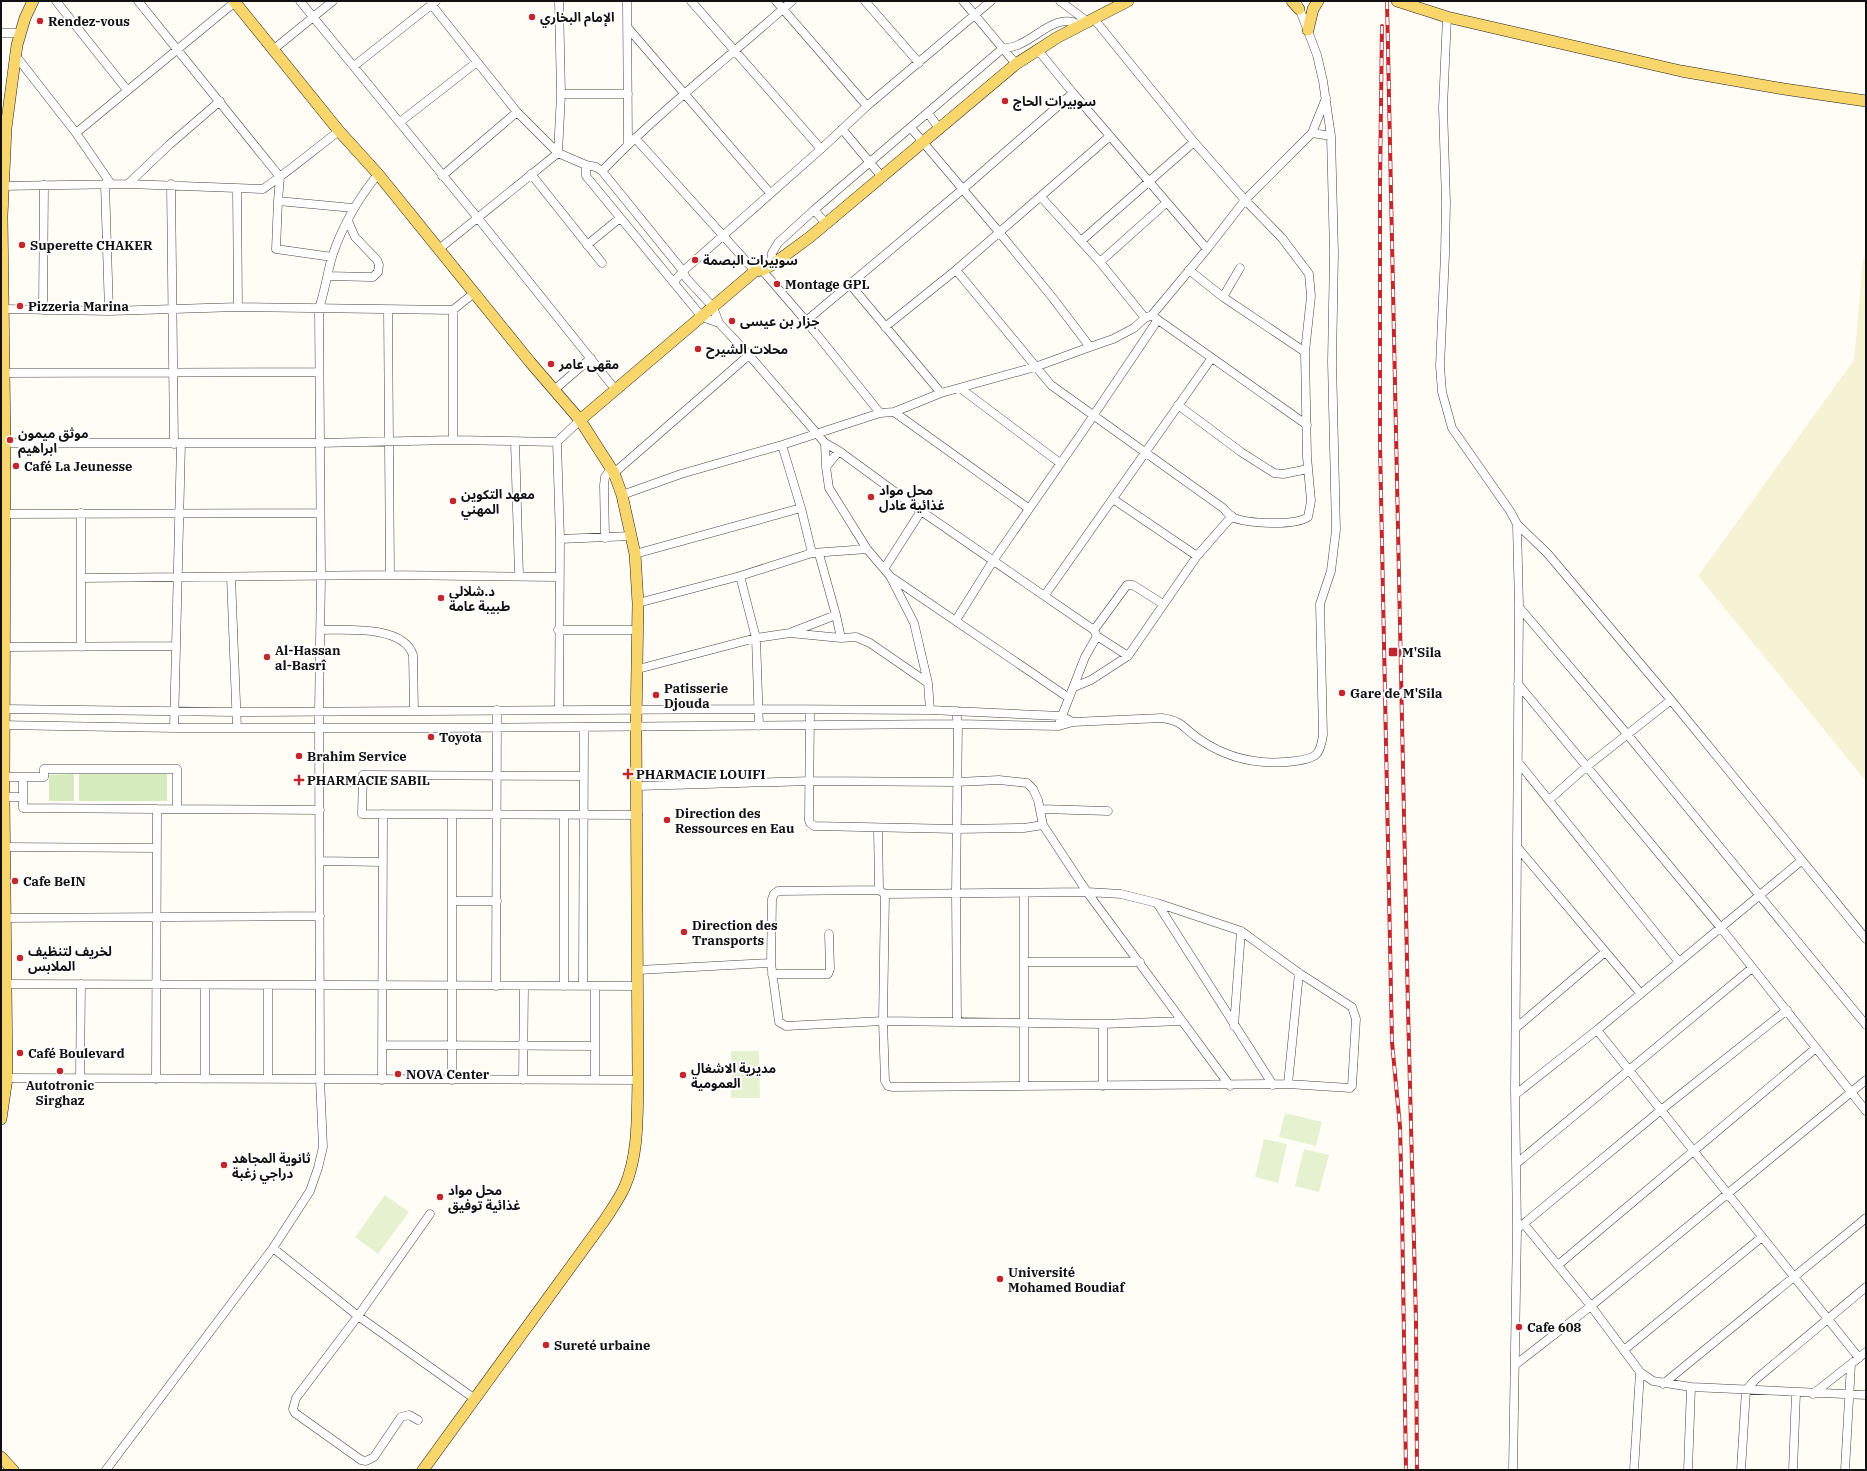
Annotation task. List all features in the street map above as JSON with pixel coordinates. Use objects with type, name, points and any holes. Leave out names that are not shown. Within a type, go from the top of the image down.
[{"type":"main road","points":[[1,1119],[6,1078],[6,984],[4,918],[3,726],[5,647],[3,443],[4,309],[1,216],[4,132],[21,33],[33,1]]},
{"type":"main road","points":[[580,420],[713,307],[826,222],[882,177],[938,127],[1016,64],[1037,49],[1128,1]]},
{"type":"main road","points":[[1308,30],[1313,9],[1318,1]]},
{"type":"main road","points":[[1397,1],[1447,17],[1688,72],[1784,89],[1866,101]]},
{"type":"main road","points":[[235,2],[339,130],[378,174],[474,294],[580,420],[612,471],[622,496],[635,554],[638,603],[638,710],[636,727],[638,786],[638,1080],[636,1133],[633,1156],[625,1187],[604,1221],[423,1470]]},
{"type":"main road","points":[[1,1456],[13,1470]]},
{"type":"street","points":[[56,1],[127,90]]},
{"type":"street","points":[[138,1],[220,101],[280,178],[276,250],[332,257]]},
{"type":"street","points":[[300,1],[312,18],[400,122],[615,389]]},
{"type":"street","points":[[274,50],[333,1]]},
{"type":"street","points":[[439,249],[558,153],[561,94],[559,1]]},
{"type":"street","points":[[627,1],[628,144]]},
{"type":"street","points":[[691,1],[821,149]]},
{"type":"street","points":[[776,1],[867,106]]},
{"type":"street","points":[[602,171],[628,144],[683,94],[792,1]]},
{"type":"street","points":[[865,1],[919,63]]},
{"type":"street","points":[[963,1],[1016,64]]},
{"type":"street","points":[[674,282],[683,271],[821,149],[867,106],[991,1]]},
{"type":"street","points":[[956,270],[1035,367],[1052,385],[1232,516],[1248,520],[1293,522],[1303,520],[1308,516],[1311,501],[1308,469],[1305,352],[1311,296],[1309,274],[1304,265],[1282,238],[1245,200],[1087,22],[1060,1]]},
{"type":"street","points":[[76,133],[235,2]]},
{"type":"street","points":[[354,66],[433,3],[517,112],[558,153],[586,165],[596,167],[602,171],[683,271],[686,278],[713,307],[719,323],[750,355],[816,434],[826,443],[921,511],[1045,596],[1128,656]]},
{"type":"street","points":[[3,726],[174,728],[497,728],[958,724],[1059,726],[1073,722],[1142,718],[1174,720],[1185,726],[1198,738],[1243,760],[1288,762],[1311,758],[1318,753],[1323,735],[1320,604],[1332,565],[1336,530],[1332,362],[1334,253],[1331,136],[1326,98],[1317,55],[1296,4]]},
{"type":"street","points":[[1447,17],[1443,107],[1446,254],[1440,366],[1442,392],[1452,428],[1510,510],[1517,524],[1548,554],[1671,700],[1866,939]]},
{"type":"street","points":[[763,269],[778,243],[814,210],[1002,49],[1020,45],[1055,23],[1070,21],[1087,22]]},
{"type":"street","points":[[628,28],[683,94],[770,193]]},
{"type":"street","points":[[1,33],[21,33]]},
{"type":"street","points":[[1037,49],[1073,93],[1150,181],[1166,203],[1207,249]]},
{"type":"street","points":[[16,56],[76,133],[108,184],[109,311]]},
{"type":"street","points":[[400,122],[477,62]]},
{"type":"street","points":[[806,321],[1073,93]]},
{"type":"street","points":[[561,94],[628,94]]},
{"type":"street","points":[[956,620],[1028,508],[1093,416],[1151,318],[1245,200],[1312,133],[1326,98]]},
{"type":"street","points":[[128,184],[169,145],[220,101]]},
{"type":"street","points":[[442,176],[517,112]]},
{"type":"street","points":[[928,112],[938,127]]},
{"type":"street","points":[[911,128],[1052,296],[1090,347]]},
{"type":"street","points":[[842,129],[882,177]]},
{"type":"street","points":[[2,185],[171,184],[237,189],[263,189],[280,178],[292,166],[339,130]]},
{"type":"street","points":[[1312,133],[1331,136]]},
{"type":"street","points":[[885,327],[956,270],[1110,136]]},
{"type":"street","points":[[635,138],[723,235],[763,269],[880,413]]},
{"type":"street","points":[[1081,241],[1194,142]]},
{"type":"street","points":[[586,165],[586,176],[702,317],[719,323]]},
{"type":"street","points":[[106,1470],[273,1248],[310,1191],[323,1147],[320,1079],[319,712],[321,575],[318,372],[319,308],[332,257],[353,208],[378,174]]},
{"type":"street","points":[[531,174],[602,263]]},
{"type":"street","points":[[43,310],[44,184]]},
{"type":"street","points":[[171,184],[173,374],[180,513],[176,577],[174,728]]},
{"type":"street","points":[[237,189],[238,307]]},
{"type":"street","points":[[1041,197],[1151,318],[1307,425]]},
{"type":"street","points":[[278,201],[353,208]]},
{"type":"street","points":[[1100,262],[1166,203]]},
{"type":"street","points":[[814,210],[826,222]]},
{"type":"street","points":[[587,245],[620,218]]},
{"type":"street","points":[[328,276],[373,277],[378,272],[379,265],[377,260],[355,237],[348,221]]},
{"type":"street","points":[[1223,297],[1240,268]]},
{"type":"street","points":[[1189,270],[1223,297],[1305,352]]},
{"type":"street","points":[[849,283],[941,393]]},
{"type":"street","points":[[4,309],[109,311],[238,307],[453,310],[474,294]]},
{"type":"street","points":[[388,310],[390,575]]},
{"type":"street","points":[[453,310],[453,440]]},
{"type":"street","points":[[622,496],[681,474],[782,445],[880,413],[894,412],[941,393],[1035,367],[1113,339],[1151,318]]},
{"type":"street","points":[[605,538],[605,477],[750,355]]},
{"type":"street","points":[[554,390],[591,358]]},
{"type":"street","points":[[1045,596],[1211,359]]},
{"type":"street","points":[[4,373],[173,374],[318,372]]},
{"type":"street","points":[[960,388],[1060,463]]},
{"type":"street","points":[[1178,405],[1241,452],[1274,473],[1283,474],[1308,469]]},
{"type":"street","points":[[894,412],[1028,508]]},
{"type":"street","points":[[3,443],[319,443],[388,440],[557,442],[580,420]]},
{"type":"street","points":[[515,442],[519,575]]},
{"type":"street","points":[[557,442],[560,539],[558,630],[559,710]]},
{"type":"street","points":[[826,443],[826,467],[829,488],[867,549],[890,576],[914,623],[928,683],[930,710]]},
{"type":"street","points":[[782,445],[815,553],[836,615],[841,638]]},
{"type":"street","points":[[826,467],[839,451]]},
{"type":"street","points":[[1113,499],[1197,556]]},
{"type":"street","points":[[635,554],[801,508]]},
{"type":"street","points":[[884,569],[921,511]]},
{"type":"street","points":[[81,513],[81,647]]},
{"type":"street","points":[[4,514],[320,513]]},
{"type":"street","points":[[1074,687],[1091,680],[1128,656],[1197,556],[1232,516]]},
{"type":"street","points":[[1513,1470],[1515,1366],[1521,1226],[1517,1163],[1516,1094],[1519,607],[1517,524]]},
{"type":"street","points":[[560,539],[631,536]]},
{"type":"street","points":[[638,603],[740,576],[815,553],[867,549]]},
{"type":"street","points":[[81,578],[321,575],[519,575],[560,577]]},
{"type":"street","points":[[740,576],[756,638],[759,726]]},
{"type":"street","points":[[890,576],[1070,698]]},
{"type":"street","points":[[231,577],[237,728]]},
{"type":"street","points":[[1059,726],[1061,716],[1070,698],[1085,657],[1096,633],[1127,585],[1133,585],[1163,604]]},
{"type":"street","points":[[1519,607],[1627,734],[1866,1025]]},
{"type":"street","points":[[638,669],[756,638],[790,633],[836,615]]},
{"type":"street","points":[[320,630],[362,630],[387,634],[406,643],[411,648],[413,655],[414,711]]},
{"type":"street","points":[[558,630],[638,630]]},
{"type":"street","points":[[790,633],[841,638],[856,637],[870,642],[928,683]]},
{"type":"street","points":[[5,647],[175,646]]},
{"type":"street","points":[[1518,684],[1788,1010],[1866,1111]]},
{"type":"street","points":[[1549,800],[1586,766],[1671,700]]},
{"type":"street","points":[[3,710],[319,712],[759,709],[930,710],[1061,716],[1073,722]]},
{"type":"street","points":[[496,986],[497,710]]},
{"type":"street","points":[[810,710],[810,823],[814,826],[956,829],[1024,828],[1043,825]]},
{"type":"street","points":[[956,711],[958,724],[956,829],[957,1022]]},
{"type":"street","points":[[583,986],[584,727]]},
{"type":"street","points":[[1518,762],[1679,962]]},
{"type":"street","points":[[4,777],[44,777],[44,769],[177,769],[177,809]]},
{"type":"street","points":[[584,776],[363,775],[362,814],[638,815]]},
{"type":"street","points":[[23,777],[23,808],[320,810]]},
{"type":"street","points":[[638,786],[810,780],[957,782],[999,780],[1027,783],[1033,789],[1041,809],[1043,825],[1087,892],[1230,1086]]},
{"type":"street","points":[[320,782],[362,782]]},
{"type":"street","points":[[4,797],[23,797]]},
{"type":"street","points":[[156,1079],[157,809]]},
{"type":"street","points":[[1041,809],[1108,811]]},
{"type":"street","points":[[382,1080],[383,814]]},
{"type":"street","points":[[452,815],[452,1080]]},
{"type":"street","points":[[564,815],[564,986]]},
{"type":"street","points":[[878,828],[882,892],[883,1021],[886,1080],[888,1086],[1230,1086],[1288,1084],[1350,1088],[1353,1083],[1356,1019],[1354,1012],[1346,1003],[1299,973],[1241,931],[1157,903],[1121,894],[1087,892],[1024,893],[956,892],[882,892],[778,891],[774,894],[772,899],[771,963],[778,1018],[781,1024],[786,1026],[883,1021],[1103,1024],[1182,1021]]},
{"type":"street","points":[[4,848],[157,848]]},
{"type":"street","points":[[1518,848],[1641,994]]},
{"type":"street","points":[[1516,1094],[1597,1030],[1801,861]]},
{"type":"street","points":[[320,862],[382,862]]},
{"type":"street","points":[[1024,893],[1024,1085]]},
{"type":"street","points":[[452,901],[497,901]]},
{"type":"street","points":[[1157,903],[1273,1085]]},
{"type":"street","points":[[4,918],[320,916]]},
{"type":"street","points":[[1234,1026],[1241,931]]},
{"type":"street","points":[[772,974],[828,974],[830,969],[829,934]]},
{"type":"street","points":[[1517,1027],[1605,952]]},
{"type":"street","points":[[1025,962],[1140,962]]},
{"type":"street","points":[[638,970],[771,963]]},
{"type":"street","points":[[1517,1163],[1752,968]]},
{"type":"street","points":[[1288,1084],[1299,973]]},
{"type":"street","points":[[6,984],[638,986]]},
{"type":"street","points":[[80,984],[80,1078]]},
{"type":"street","points":[[205,985],[205,1079]]},
{"type":"street","points":[[268,985],[268,1079]]},
{"type":"street","points":[[524,986],[524,1080]]},
{"type":"street","points":[[595,986],[595,1080]]},
{"type":"street","points":[[1521,1226],[1661,1110],[1788,1010]]},
{"type":"street","points":[[1103,1024],[1103,1086]]},
{"type":"street","points":[[1597,1030],[1859,1358]]},
{"type":"street","points":[[382,1045],[595,1046]]},
{"type":"street","points":[[1558,1265],[1816,1048]]},
{"type":"street","points":[[6,1078],[638,1080]]},
{"type":"street","points":[[1515,1366],[1591,1306],[1866,1080]]},
{"type":"street","points":[[418,1420],[404,1414],[374,1457],[366,1461],[361,1460],[295,1413],[293,1409],[296,1398],[358,1316],[430,1214]]},
{"type":"street","points":[[1663,1384],[1866,1218]]},
{"type":"street","points":[[1521,1226],[1558,1265],[1591,1306],[1640,1372],[1653,1381],[1663,1384],[1691,1387],[1813,1394],[1866,1395]]},
{"type":"street","points":[[1624,1350],[1762,1237]]},
{"type":"street","points":[[273,1248],[358,1316],[475,1399]]},
{"type":"street","points":[[1741,1470],[1746,1390],[1755,1380],[1866,1287]]},
{"type":"street","points":[[1813,1394],[1866,1352]]},
{"type":"street","points":[[1845,1470],[1848,1394],[1851,1364]]},
{"type":"street","points":[[1634,1470],[1640,1372]]},
{"type":"street","points":[[1688,1470],[1691,1387]]},
{"type":"street","points":[[1793,1470],[1796,1393]]},
{"type":"shaded area","points":[[1866,256],[1866,781],[1698,576],[1854,360],[1863,260]]},
{"type":"green space","points":[[74,774],[74,801],[49,801],[49,775]]},
{"type":"green space","points":[[79,774],[167,774],[167,801],[79,801]]},
{"type":"green space","points":[[731,1051],[759,1051],[760,1098],[731,1098]]},
{"type":"green space","points":[[1285,1113],[1322,1122],[1316,1146],[1279,1137]]},
{"type":"green space","points":[[1264,1139],[1287,1144],[1278,1183],[1255,1177]]},
{"type":"green space","points":[[1304,1149],[1329,1155],[1319,1192],[1295,1186]]},
{"type":"green space","points":[[385,1195],[409,1212],[378,1254],[355,1237]]},
{"type":"railway","points":[[1387,1],[1416,1321],[1417,1470]]},
{"type":"railway","points":[[1382,26],[1380,182],[1380,444],[1392,1042],[1400,1127],[1406,1470]]},
{"type":"place","name":"الإمام البخاري","points":[[532,17]]},
{"type":"place","name":"Rendez-vous","points":[[40,21]]},
{"type":"place","name":"سوبيرات الحاج","points":[[1005,101]]},
{"type":"place","name":"Superette CHAKER","points":[[22,245]]},
{"type":"place","name":"سوبيرات البصمة","points":[[695,260]]},
{"type":"place","name":"Montage GPL","points":[[777,284]]},
{"type":"place","name":"Pizzeria Marina","points":[[20,306]]},
{"type":"place","name":"جزار بن عيسى","points":[[732,321]]},
{"type":"place","name":"محلات الشيرح","points":[[698,349]]},
{"type":"place","name":"مقهى عامر","points":[[551,364]]},
{"type":"place","name":"موثق ميمون ابراهيم","points":[[10,440]]},
{"type":"place","name":"Café La Jeunesse","points":[[16,466]]},
{"type":"place","name":"محل مواد غذائية عادل","points":[[871,497]]},
{"type":"place","name":"معهد التكوين المهني","points":[[453,501]]},
{"type":"place","name":"د.شلالي طبيبة عامة","points":[[441,598]]},
{"type":"place","name":"M'Sila","points":[[1393,652]]},
{"type":"place","name":"Al-Hassan al-Basrî","points":[[267,657]]},
{"type":"place","name":"Gare de M'Sila","points":[[1342,693]]},
{"type":"place","name":"Patisserie Djouda","points":[[656,695]]},
{"type":"place","name":"Toyota","points":[[431,737]]},
{"type":"place","name":"Brahim Service","points":[[299,756]]},
{"type":"place","name":"PHARMACIE LOUIFI","points":[[628,774]]},
{"type":"place","name":"PHARMACIE SABIL","points":[[299,780]]},
{"type":"place","name":"Direction des Ressources en Eau","points":[[667,820]]},
{"type":"place","name":"Cafe BeIN","points":[[15,881]]},
{"type":"place","name":"Direction des Transports","points":[[684,932]]},
{"type":"place","name":"لخريف لتنظيف الملابس","points":[[20,958]]},
{"type":"place","name":"Café Boulevard","points":[[20,1053]]},
{"type":"place","name":"Autotronic Sirghaz","points":[[60,1071]]},
{"type":"place","name":"NOVA Center","points":[[398,1074]]},
{"type":"place","name":"مديرية الاشغال العمومية","points":[[683,1075]]},
{"type":"place","name":"ثانوية المجاهد دراجي زغبة","points":[[224,1165]]},
{"type":"place","name":"محل مواد غذائية توفيق","points":[[440,1197]]},
{"type":"place","name":"Université Mohamed Boudiaf","points":[[1000,1279]]},
{"type":"place","name":"Cafe 608","points":[[1519,1327]]},
{"type":"place","name":"Sureté urbaine","points":[[546,1345]]}]
